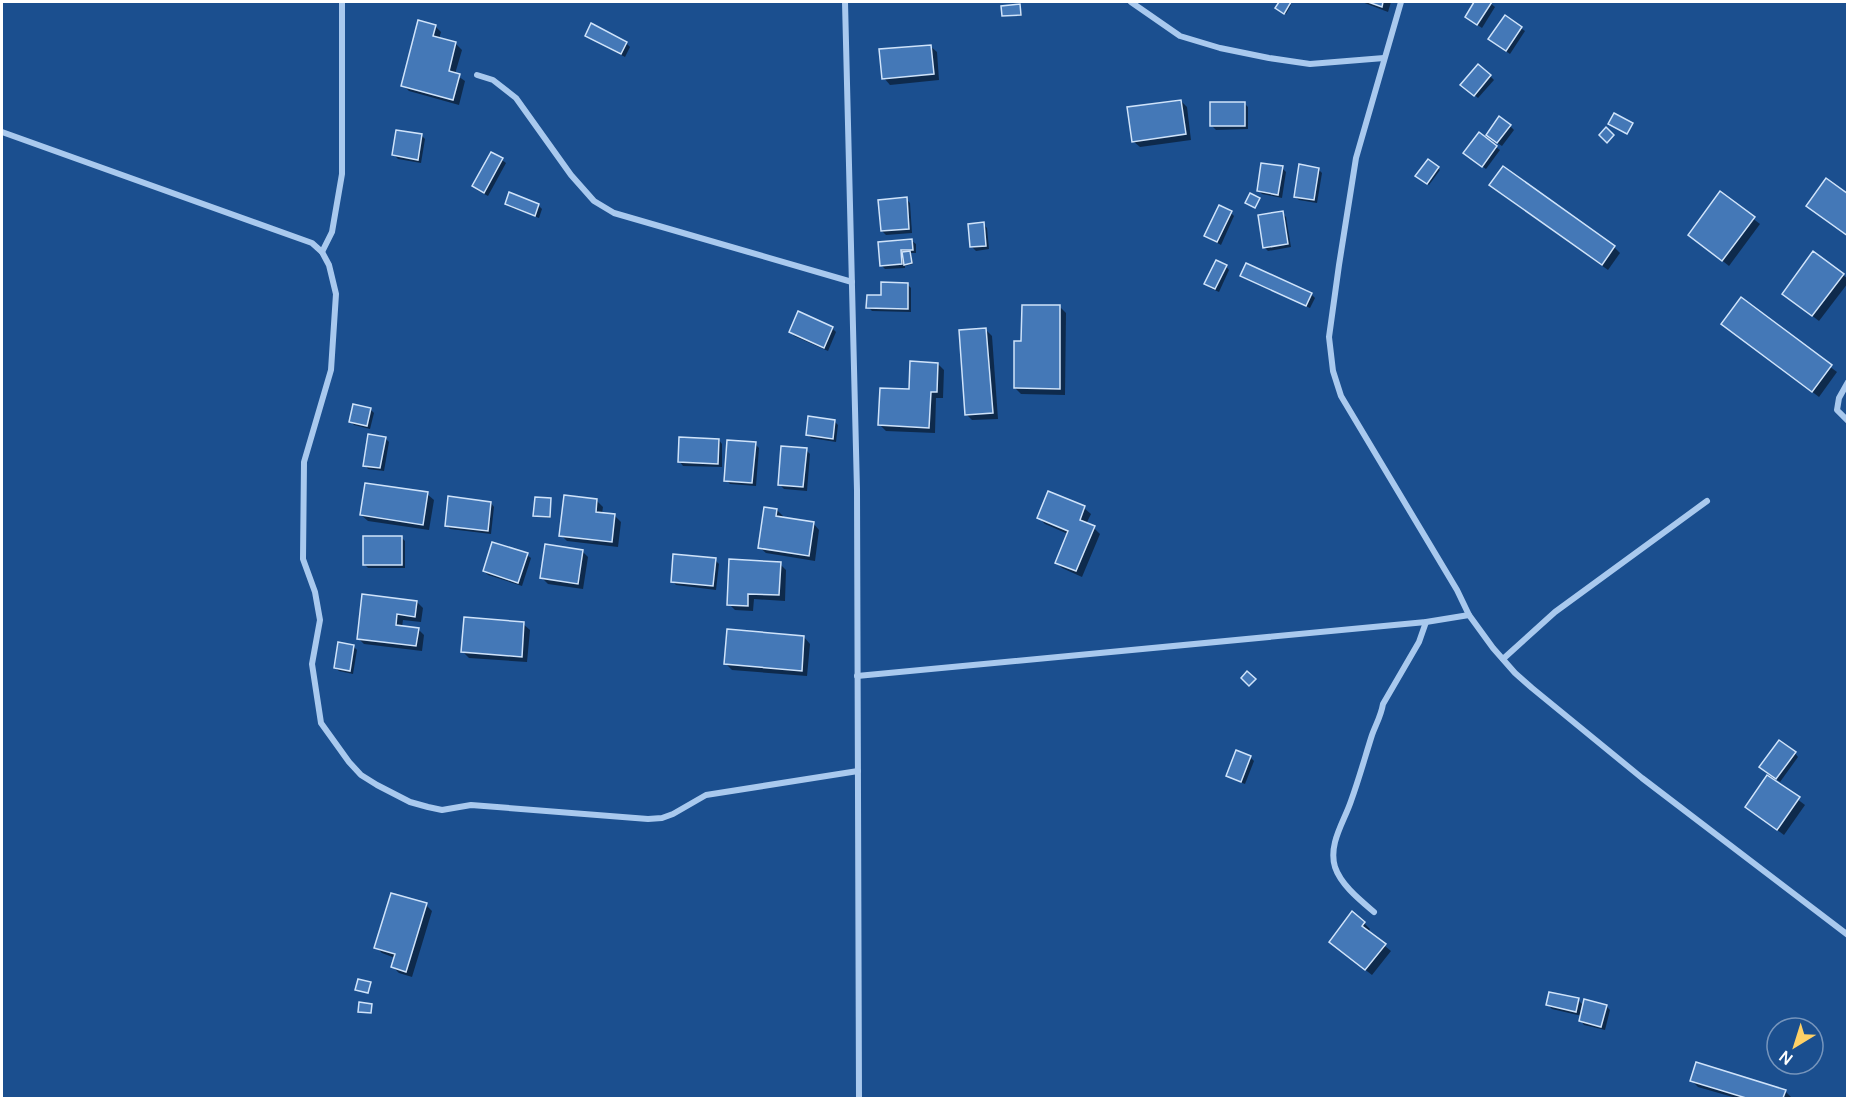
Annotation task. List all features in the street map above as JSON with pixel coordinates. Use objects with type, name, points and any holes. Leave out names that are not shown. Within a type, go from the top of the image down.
[{"type":"street","points":[[321,252],[332,232],[342,174],[342,2]]},
{"type":"street","points":[[845,2],[857,502],[859,1098]]},
{"type":"street","points":[[1131,2],[1180,36],[1220,48],[1310,64],[1384,58]]},
{"type":"street","points":[[1401,2],[1356,158],[1329,337],[1333,371],[1348,410],[1457,590],[1469,615],[1503,659],[1532,688],[1601,746],[1848,935]]},
{"type":"street","points":[[477,75],[494,80],[516,98],[571,175],[594,201],[614,213],[852,282]]},
{"type":"street","points":[[2,132],[312,243],[330,265],[336,294],[334,339],[331,370],[304,462],[303,559],[315,592],[320,620],[312,664],[321,723],[361,775],[377,786],[410,802],[442,810],[471,805],[648,819],[673,814],[706,795],[858,771]]},
{"type":"street","points":[[1848,382],[1839,398],[1837,410],[1848,421]]},
{"type":"street","points":[[1503,659],[1555,612],[1707,501]]},
{"type":"street","points":[[857,676],[1426,622],[1469,615]]},
{"type":"street","points":[[1374,912],[1351,891],[1335,868],[1334,845],[1351,802],[1383,705],[1414,652],[1426,622]]},
{"type":"building","points":[[1279,2],[1291,2],[1284,14],[1275,8]]},
{"type":"building","points":[[1368,2],[1383,2],[1382,7]]},
{"type":"building","points":[[1474,2],[1492,2],[1477,25],[1465,17]]},
{"type":"building","points":[[1020,4],[1021,15],[1002,16],[1001,6]]},
{"type":"building","points":[[1505,15],[1522,27],[1506,51],[1488,39]]},
{"type":"building","points":[[418,20],[436,25],[433,36],[456,42],[449,71],[460,74],[453,100],[401,86]]},
{"type":"building","points":[[591,23],[627,42],[621,54],[585,36]]},
{"type":"building","points":[[931,45],[934,74],[882,79],[879,49]]},
{"type":"building","points":[[1478,64],[1491,75],[1474,96],[1460,85]]},
{"type":"building","points":[[1181,100],[1186,134],[1132,142],[1127,107]]},
{"type":"building","points":[[1210,102],[1245,102],[1245,126],[1210,126]]},
{"type":"building","points":[[1614,113],[1633,123],[1627,134],[1608,124]]},
{"type":"building","points":[[1499,116],[1511,125],[1497,143],[1486,135]]},
{"type":"building","points":[[1606,127],[1614,135],[1607,143],[1599,135]]},
{"type":"building","points":[[396,130],[422,134],[418,160],[392,155]]},
{"type":"building","points":[[1479,132],[1497,146],[1482,167],[1463,153]]},
{"type":"building","points":[[491,152],[503,158],[484,193],[472,186]]},
{"type":"building","points":[[1428,159],[1439,167],[1427,184],[1415,176]]},
{"type":"building","points":[[1261,163],[1283,166],[1278,195],[1257,191]]},
{"type":"building","points":[[1299,164],[1319,168],[1314,200],[1294,197]]},
{"type":"building","points":[[1503,166],[1615,246],[1602,265],[1489,185]]},
{"type":"building","points":[[1826,178],[1848,194],[1848,236],[1806,206]]},
{"type":"building","points":[[1720,191],[1755,217],[1722,261],[1688,235]]},
{"type":"building","points":[[509,192],[539,204],[535,216],[505,204]]},
{"type":"building","points":[[1250,193],[1260,198],[1255,208],[1245,203]]},
{"type":"building","points":[[907,197],[909,229],[881,231],[878,200]]},
{"type":"building","points":[[1219,205],[1232,211],[1217,242],[1204,236]]},
{"type":"building","points":[[1283,211],[1288,244],[1263,248],[1258,215]]},
{"type":"building","points":[[984,222],[986,246],[970,247],[968,224]]},
{"type":"building","points":[[912,239],[913,250],[901,250],[902,264],[880,266],[878,242]]},
{"type":"building","points":[[910,251],[912,263],[904,265],[902,252]]},
{"type":"building","points":[[1813,251],[1844,274],[1812,316],[1782,294]]},
{"type":"building","points":[[1216,260],[1227,265],[1215,289],[1204,284]]},
{"type":"building","points":[[1246,263],[1312,293],[1306,306],[1240,276]]},
{"type":"building","points":[[881,282],[908,283],[908,309],[866,308],[867,295],[881,295]]},
{"type":"building","points":[[1741,297],[1832,365],[1812,392],[1721,324]]},
{"type":"building","points":[[1022,305],[1060,305],[1060,389],[1014,388],[1014,341],[1021,341]]},
{"type":"building","points":[[798,311],[833,327],[824,348],[789,332]]},
{"type":"building","points":[[986,328],[993,413],[965,415],[959,330]]},
{"type":"building","points":[[910,361],[938,363],[937,392],[931,392],[929,428],[878,425],[880,388],[909,389]]},
{"type":"building","points":[[353,404],[371,408],[367,426],[349,422]]},
{"type":"building","points":[[808,416],[835,420],[833,439],[806,435]]},
{"type":"building","points":[[368,434],[386,437],[380,468],[363,466]]},
{"type":"building","points":[[679,437],[719,439],[718,464],[678,462]]},
{"type":"building","points":[[727,440],[756,442],[752,483],[724,481]]},
{"type":"building","points":[[781,446],[807,448],[803,487],[778,485]]},
{"type":"building","points":[[365,483],[428,492],[423,525],[360,515]]},
{"type":"building","points":[[1048,491],[1085,506],[1080,520],[1095,526],[1076,571],[1055,563],[1068,531],[1037,518]]},
{"type":"building","points":[[564,495],[597,499],[596,512],[615,514],[612,542],[559,536]]},
{"type":"building","points":[[448,496],[491,502],[488,531],[445,526]]},
{"type":"building","points":[[535,497],[551,498],[550,517],[533,516]]},
{"type":"building","points":[[764,507],[777,509],[776,516],[814,522],[809,556],[758,548]]},
{"type":"building","points":[[363,536],[402,536],[402,565],[363,565]]},
{"type":"building","points":[[492,542],[528,553],[518,583],[483,571]]},
{"type":"building","points":[[545,544],[583,550],[578,584],[540,578]]},
{"type":"building","points":[[673,554],[716,558],[713,586],[671,582]]},
{"type":"building","points":[[729,559],[781,562],[779,595],[748,594],[748,606],[727,605]]},
{"type":"building","points":[[362,594],[417,601],[415,617],[397,614],[396,625],[419,628],[416,646],[357,639]]},
{"type":"building","points":[[464,617],[524,622],[522,657],[461,652]]},
{"type":"building","points":[[727,629],[804,636],[802,671],[724,664]]},
{"type":"building","points":[[338,642],[354,645],[350,671],[334,668]]},
{"type":"building","points":[[1247,671],[1256,679],[1249,686],[1241,678]]},
{"type":"building","points":[[1779,740],[1796,752],[1776,779],[1759,767]]},
{"type":"building","points":[[1236,750],[1251,756],[1241,782],[1226,776]]},
{"type":"building","points":[[1767,775],[1800,797],[1777,830],[1745,807]]},
{"type":"building","points":[[391,893],[427,903],[406,972],[391,967],[395,954],[374,948]]},
{"type":"building","points":[[1352,911],[1365,922],[1362,926],[1386,944],[1365,970],[1329,942]]},
{"type":"building","points":[[358,979],[371,982],[368,993],[355,990]]},
{"type":"building","points":[[1549,992],[1579,998],[1576,1012],[1546,1005]]},
{"type":"building","points":[[1584,999],[1607,1005],[1601,1027],[1579,1021]]},
{"type":"building","points":[[359,1002],[372,1004],[371,1013],[358,1012]]},
{"type":"building","points":[[1696,1062],[1786,1090],[1783,1098],[1746,1098],[1690,1081]]}]
